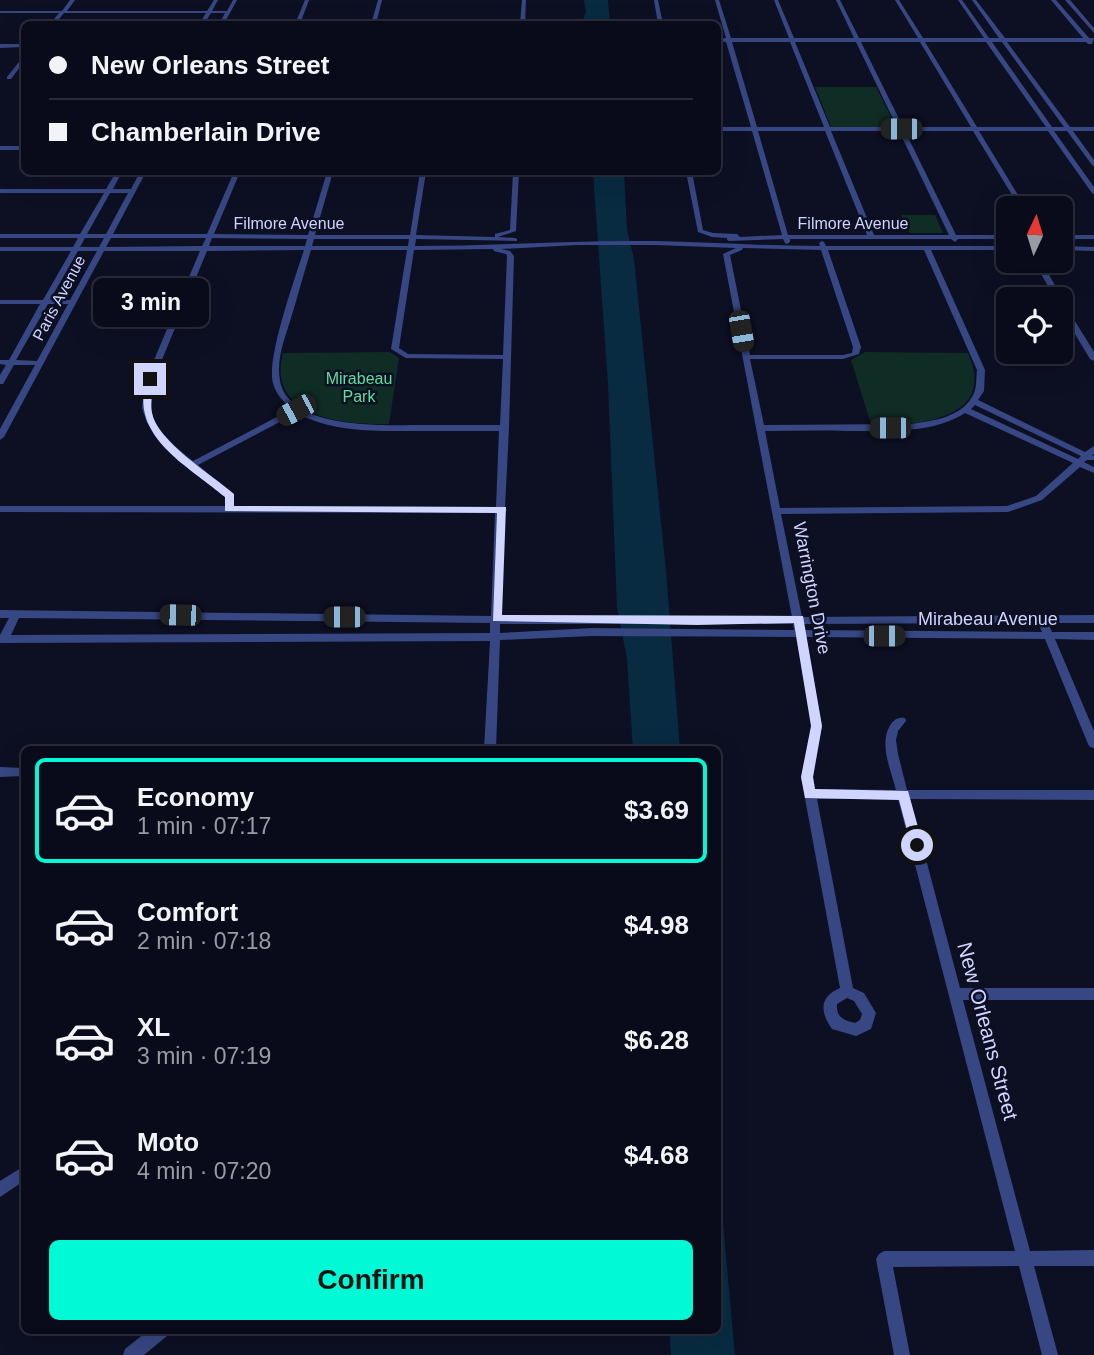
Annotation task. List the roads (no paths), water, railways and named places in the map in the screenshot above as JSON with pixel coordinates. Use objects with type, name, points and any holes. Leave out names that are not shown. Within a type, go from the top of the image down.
[{"type":"street","points":[[56,21],[73,0]]},
{"type":"street","points":[[204,21],[216,0]]},
{"type":"street","points":[[224,21],[235,0]]},
{"type":"street","points":[[298,21],[307,0]]},
{"type":"street","points":[[374,21],[380,0]]},
{"type":"street","points":[[523,21],[524,0]]},
{"type":"street","points":[[656,0],[660,21]]},
{"type":"street","points":[[717,0],[788,248]]},
{"type":"street","points":[[776,0],[871,237]]},
{"type":"street","points":[[838,0],[959,248]]},
{"type":"street","points":[[897,0],[1016,196]]},
{"type":"street","points":[[960,0],[1094,192]]},
{"type":"street","points":[[974,0],[1094,164]]},
{"type":"street","points":[[1053,0],[1093,44]]},
{"type":"street","points":[[1067,0],[1094,31]]},
{"type":"street","points":[[0,12],[229,12]]},
{"type":"street","points":[[0,40],[21,40]]},
{"type":"street","points":[[721,41],[729,43],[1093,44]]},
{"type":"street","points":[[721,45],[729,43]]},
{"type":"street","points":[[0,46],[21,46]]},
{"type":"street","points":[[0,75],[10,76],[21,63]]},
{"type":"street","points":[[721,129],[1094,129]]},
{"type":"street","points":[[0,148],[21,148]]},
{"type":"street","name":"Paris Avenue","points":[[0,382],[117,175]]},
{"type":"street","name":"Paris Avenue","points":[[1,435],[141,175]]},
{"type":"street","points":[[229,509],[230,496],[163,441],[152,426],[147,412],[147,395],[150,379],[236,175]]},
{"type":"street","points":[[329,175],[274,371],[279,390],[296,410],[325,422],[354,427],[505,428]]},
{"type":"street","points":[[423,175],[396,343],[398,353],[419,357],[507,357]]},
{"type":"street","points":[[473,237],[503,235],[513,231],[516,175]]},
{"type":"street","points":[[690,175],[702,233],[785,237]]},
{"type":"street","points":[[0,191],[132,191]]},
{"type":"street","name":"Filmore Avenue","points":[[0,236],[473,237],[577,243]]},
{"type":"street","name":"Filmore Avenue","points":[[656,243],[785,237],[996,237]]},
{"type":"street","points":[[745,357],[843,357],[855,354],[857,347],[820,237]]},
{"type":"street","points":[[1073,237],[1094,237]]},
{"type":"street","name":"Filmore Avenue","points":[[0,249],[476,248],[577,243],[824,249],[996,248]]},
{"type":"street","points":[[476,248],[503,250],[511,256],[490,746]]},
{"type":"street","name":"Warrington Drive","points":[[788,248],[734,250],[726,254],[799,619],[817,726],[807,777],[847,992]]},
{"type":"street","points":[[760,428],[919,427],[966,410],[975,402],[981,385],[981,370],[928,248]]},
{"type":"street","points":[[1073,248],[1094,248]]},
{"type":"street","points":[[0,302],[72,302]]},
{"type":"street","points":[[1073,323],[1094,359]]},
{"type":"street","points":[[0,362],[40,363]]},
{"type":"street","points":[[975,402],[1092,455]]},
{"type":"street","points":[[194,464],[296,410]]},
{"type":"street","points":[[966,410],[1094,470]]},
{"type":"street","points":[[778,511],[1008,509],[1039,498],[1078,463],[1092,455]]},
{"type":"street","points":[[0,509],[502,510]]},
{"type":"street","name":"Mirabeau Avenue","points":[[0,614],[497,619],[591,627],[697,627],[799,619],[1094,620]]},
{"type":"street","points":[[2,639],[16,614]]},
{"type":"street","points":[[396,638],[399,618]]},
{"type":"street","points":[[1042,620],[1094,744]]},
{"type":"street","name":"Mirabeau Avenue","points":[[2,639],[495,637],[591,627]]},
{"type":"street","name":"Mirabeau Avenue","points":[[697,627],[802,636],[1094,636]]},
{"type":"street","name":"New Orleans Street","points":[[901,721],[893,727],[890,736],[1050,1355]]},
{"type":"street","points":[[0,772],[21,772]]},
{"type":"street","points":[[810,794],[1094,795]]},
{"type":"street","points":[[957,994],[1094,995]]},
{"type":"street","points":[[0,1190],[21,1175]]},
{"type":"street","points":[[902,1355],[884,1259],[1094,1258]]},
{"type":"street","points":[[131,1355],[156,1334]]},
{"type":"water","points":[[584,0],[608,0],[610,21],[582,21],[586,12]]},
{"type":"water","points":[[593,175],[624,175],[627,230],[634,259],[666,571],[680,746],[633,746],[627,659],[617,607],[608,384]]},
{"type":"water","points":[[721,1201],[735,1355],[671,1355],[669,1334],[721,1334]]},
{"type":"park label","name":"Mirabeau Park","points":[[359,387]]}]
